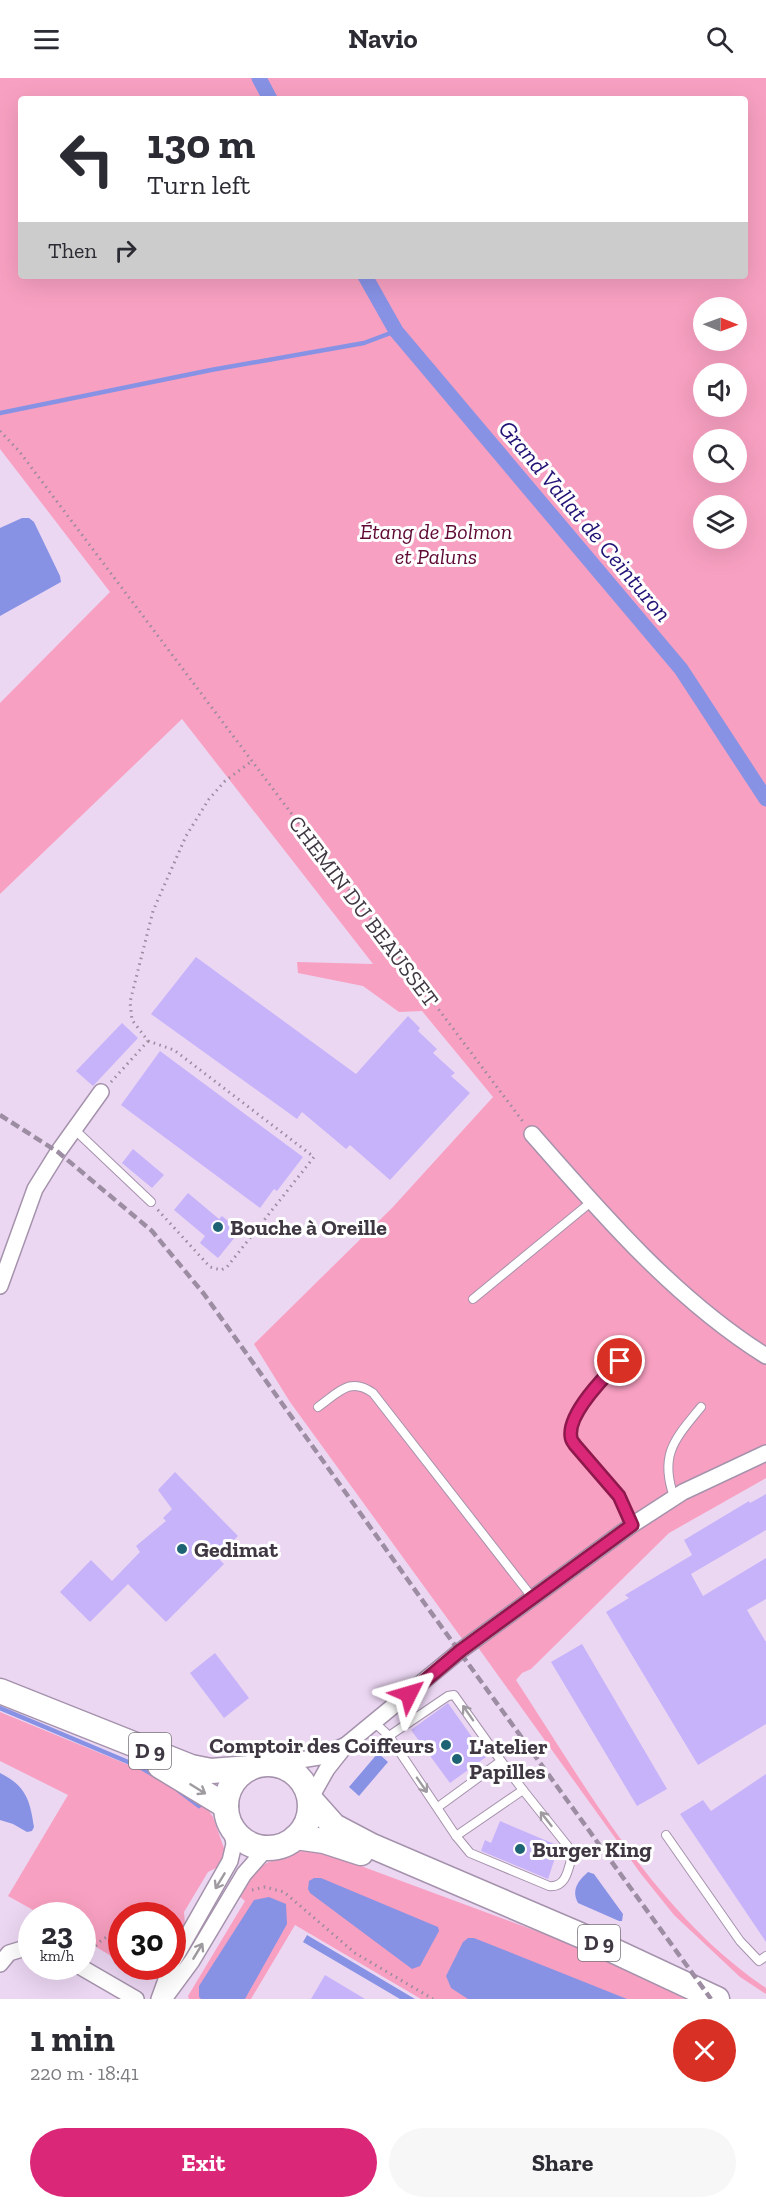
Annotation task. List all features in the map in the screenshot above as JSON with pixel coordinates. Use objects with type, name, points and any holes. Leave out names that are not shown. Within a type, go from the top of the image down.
[{"type":"main road","name":"D 9","points":[[0,1691],[191,1767],[211,1771],[250,1768]]},
{"type":"main road","name":"D 9","points":[[53,1713],[165,1768],[229,1816]]},
{"type":"main road","points":[[262,1764],[275,1764],[287,1768],[298,1776],[306,1787],[310,1799],[310,1813],[305,1827],[288,1844],[267,1848],[246,1842],[229,1816],[228,1794],[240,1775],[250,1768],[262,1764]]},
{"type":"main road","name":"D 9","points":[[310,1799],[334,1826],[372,1846],[580,1935],[717,1999]]},
{"type":"main road","name":"D 9","points":[[296,1837],[324,1841],[479,1893]]},
{"type":"street","points":[[0,1286],[34,1189],[101,1092]]},
{"type":"street","points":[[532,1134],[591,1202],[684,1293],[714,1319],[766,1356]]},
{"type":"street","points":[[310,1799],[327,1768],[346,1745],[460,1651],[632,1525],[674,1497],[766,1453]]},
{"type":"street","points":[[275,1764],[319,1757],[346,1745]]},
{"type":"street","points":[[186,1940],[230,1861],[234,1844],[229,1816]]},
{"type":"street","points":[[164,1999],[192,1961],[244,1874],[267,1848]]},
{"type":"street","points":[[0,1964],[9,1953],[18,1950]]},
{"type":"street","points":[[96,1976],[136,1999]]},
{"type":"street","points":[[159,1999],[166,1980]]},
{"type":"lane","points":[[74,1129],[151,1202]]},
{"type":"lane","points":[[473,1299],[591,1202]]},
{"type":"lane","points":[[620,1361],[594,1388],[574,1419],[571,1437],[575,1445],[619,1496],[632,1525]]},
{"type":"lane","points":[[318,1407],[346,1386],[356,1384],[364,1386],[373,1393],[532,1597]]},
{"type":"lane","points":[[674,1497],[669,1482],[670,1447],[701,1407]]},
{"type":"lane","points":[[375,1722],[389,1736],[465,1847],[475,1855],[549,1886],[557,1887],[563,1883],[572,1856],[570,1850],[501,1761],[454,1695],[448,1696],[389,1736]]},
{"type":"lane","points":[[438,1807],[501,1761]]},
{"type":"lane","points":[[456,1836],[523,1790]]},
{"type":"lane","points":[[666,1835],[740,1941],[759,1961],[766,1956]]},
{"type":"path","name":"CHEMIN DU BEAUSSET","points":[[0,431],[19,451],[532,1134]]},
{"type":"path","points":[[151,1202],[210,1267],[221,1270],[227,1267],[314,1157],[174,1050],[148,1041],[132,1020],[130,1002],[153,911],[186,836],[209,799],[225,781],[252,761]]},
{"type":"path","points":[[101,1092],[148,1041]]},
{"type":"path","points":[[250,1890],[265,1887],[284,1892],[355,1953],[433,1999]]},
{"type":"green space","name":"Étang de Bolmon et Paluns","points":[[0,78],[766,78],[766,1478],[669,1533],[531,1669],[522,1673],[516,1680],[597,1805],[657,1887],[727,1958],[766,1988],[766,1994],[740,1977],[674,1915],[641,1874],[477,1646],[463,1640],[290,1402],[254,1344],[392,1208],[493,1097],[422,1011],[399,1012],[363,986],[298,973],[297,962],[373,964],[182,719],[0,894],[0,703],[110,592],[0,449]]},
{"type":"green space","points":[[0,1712],[168,1781],[202,1800],[213,1817],[225,1851],[222,1865],[208,1872],[186,1909],[186,1902],[108,1902],[108,1954],[96,1947],[96,1902],[19,1902],[8,1896],[68,1795],[0,1761]]},
{"type":"green space","points":[[315,1849],[577,1946],[696,1999],[421,1999],[295,1925],[251,1999],[189,1999],[188,1996],[245,1901],[239,1896],[255,1871],[284,1856]]},
{"type":"water","points":[[22,518],[29,518],[34,522],[61,582],[0,616],[0,528]]},
{"type":"water","points":[[378,1753],[388,1762],[359,1796],[349,1787]]},
{"type":"water","points":[[0,1773],[16,1783],[25,1795],[34,1827],[32,1831],[27,1832],[0,1820]]},
{"type":"water","points":[[588,1872],[594,1874],[623,1914],[622,1921],[578,1903],[575,1890]]},
{"type":"water","points":[[321,1878],[438,1927],[439,1931],[420,1966],[412,1969],[310,1893],[309,1881]]},
{"type":"water","points":[[269,1897],[286,1904],[287,1924],[245,1999],[201,1999],[199,1986],[254,1900]]},
{"type":"water","points":[[307,1935],[415,1999],[400,1999],[303,1942]]},
{"type":"water","points":[[468,1938],[474,1938],[627,1999],[468,1999],[451,1988],[446,1976],[463,1942]]},
{"type":"building","points":[[196,957],[356,1074],[408,1016],[420,1028],[418,1031],[437,1049],[433,1053],[455,1073],[451,1076],[470,1093],[390,1180],[350,1145],[346,1149],[302,1112],[297,1119],[151,1014]]},
{"type":"building","points":[[122,1023],[138,1038],[93,1086],[76,1071]]},
{"type":"building","points":[[160,1051],[303,1157],[277,1191],[274,1189],[260,1208],[121,1105]]},
{"type":"building","points":[[133,1149],[164,1175],[152,1188],[122,1163]]},
{"type":"building","points":[[188,1193],[219,1219],[222,1216],[240,1231],[218,1258],[200,1243],[205,1236],[174,1210]]},
{"type":"building","name":"Gedimat","points":[[175,1472],[238,1536],[217,1557],[224,1564],[166,1622],[128,1584],[90,1622],[60,1592],[91,1560],[112,1581],[140,1552],[136,1546],[166,1521],[163,1518],[172,1509],[158,1490]]},
{"type":"building","points":[[766,1494],[766,1530],[691,1574],[703,1596],[766,1558],[766,1599],[747,1610],[766,1642],[766,1724],[698,1765],[606,1612],[629,1598],[625,1595],[692,1555],[684,1540],[749,1501],[750,1503]]},
{"type":"building","points":[[582,1644],[667,1789],[637,1806],[551,1662]]},
{"type":"building","points":[[215,1653],[249,1698],[224,1718],[190,1673]]},
{"type":"building","points":[[448,1703],[486,1757],[450,1783],[411,1730]]},
{"type":"building","points":[[766,1774],[766,1942],[680,1814],[703,1800],[711,1811]]},
{"type":"building","name":"Burger King","points":[[500,1821],[559,1846],[548,1879],[481,1851],[485,1840],[491,1843]]},
{"type":"building","points":[[325,1975],[365,1999],[311,1999]]},
{"type":"waterway","name":"Grand Vallat de Ceinturon","points":[[259,78],[268,96]]},
{"type":"waterway","name":"Grand Vallat de Ceinturon","points":[[367,279],[396,331],[681,669],[766,799]]},
{"type":"waterway","points":[[0,413],[211,370],[364,343],[396,331]]},
{"type":"waterway","points":[[0,1708],[140,1767],[157,1777]]},
{"type":"waterway","points":[[179,1791],[199,1806]]},
{"type":"railway","points":[[0,1115],[58,1152],[152,1231],[204,1294],[711,1999]]},
{"type":"place","name":"Bouche à Oreille","points":[[218,1227]]},
{"type":"place","name":"Gedimat","points":[[182,1549]]},
{"type":"place","name":"Comptoir des Coiffeurs","points":[[446,1745]]},
{"type":"place","name":"L'atelier Papilles","points":[[457,1759]]},
{"type":"place","name":"Burger King","points":[[520,1849]]},
{"type":"route","points":[[409,1694],[460,1651],[632,1525],[619,1496],[575,1445],[571,1437],[574,1419],[594,1388],[620,1361]]}]
